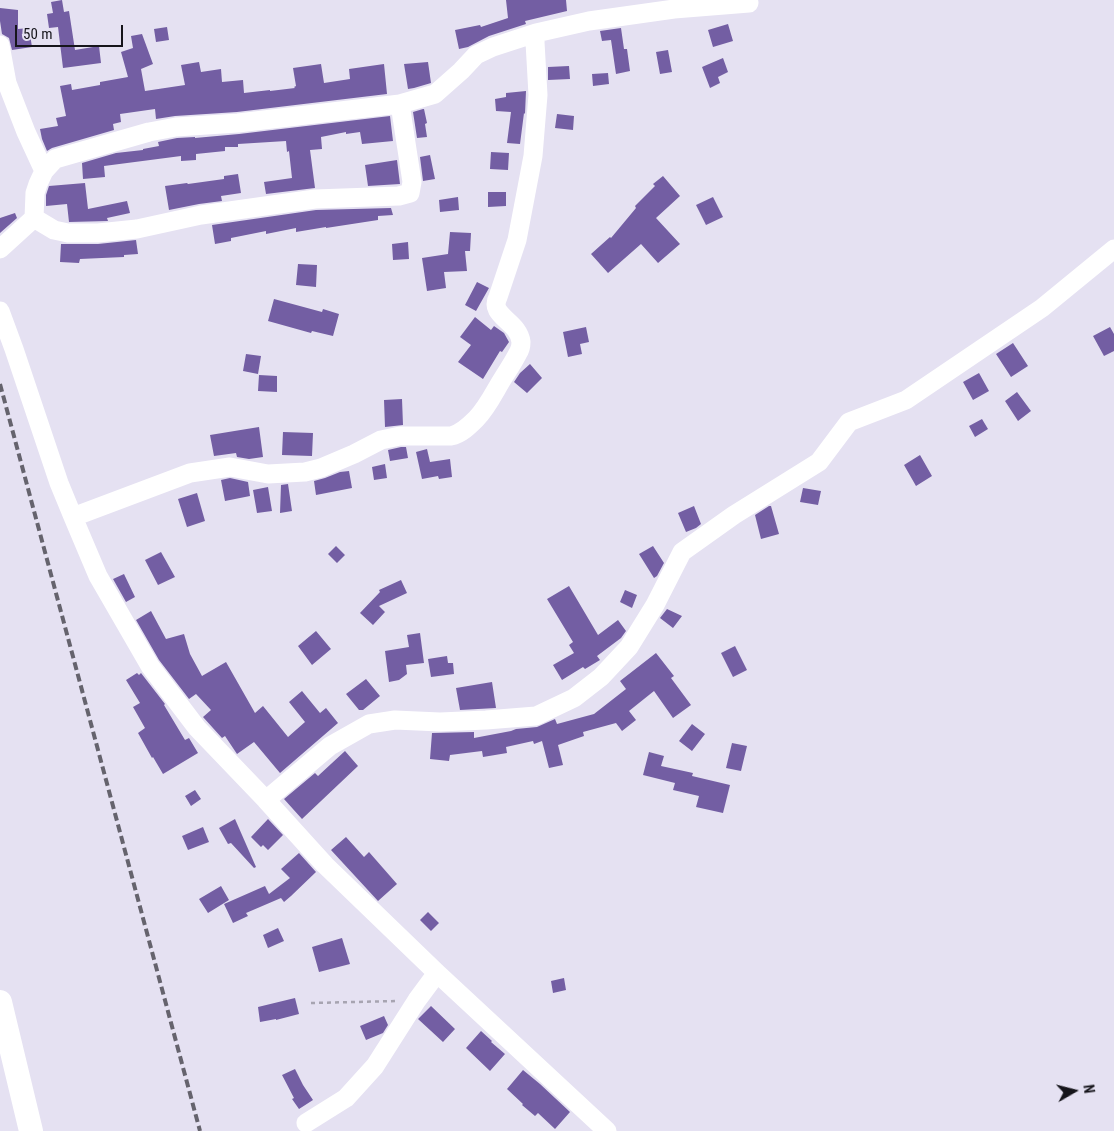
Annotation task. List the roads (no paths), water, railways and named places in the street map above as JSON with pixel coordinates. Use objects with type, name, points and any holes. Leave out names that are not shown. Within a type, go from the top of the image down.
[{"type":"main road","points":[[0,1002],[31,1131]]},
{"type":"street","points":[[0,249],[34,218],[35,193],[38,184],[44,171],[55,159],[149,132],[176,127],[238,123],[400,104],[435,94],[476,55],[493,47],[536,33],[598,19],[674,8],[749,3]]},
{"type":"street","points":[[73,517],[190,473],[230,467],[268,474],[305,472],[321,468],[381,440],[400,436],[457,435],[477,418],[512,364],[521,343],[516,330],[499,314],[495,303],[517,240],[533,156],[538,95],[536,33]]},
{"type":"street","points":[[0,45],[7,83],[44,171]]},
{"type":"street","points":[[34,218],[54,230],[74,233],[98,233],[137,229],[200,215],[316,199],[399,196],[410,192],[412,182],[400,104]]},
{"type":"street","points":[[266,800],[330,746],[369,724],[395,720],[449,722],[536,716],[574,698],[601,677],[630,647],[655,605],[682,552],[734,515],[819,462],[849,422],[906,400],[1042,308],[1114,250]]},
{"type":"street","points":[[0,312],[59,483],[73,517],[98,576],[150,666],[197,728],[325,865],[437,973],[607,1131]]},
{"type":"street","points":[[306,1123],[346,1098],[375,1066],[417,1000],[437,973]]},
{"type":"railway","points":[[0,384],[200,1131]]}]
